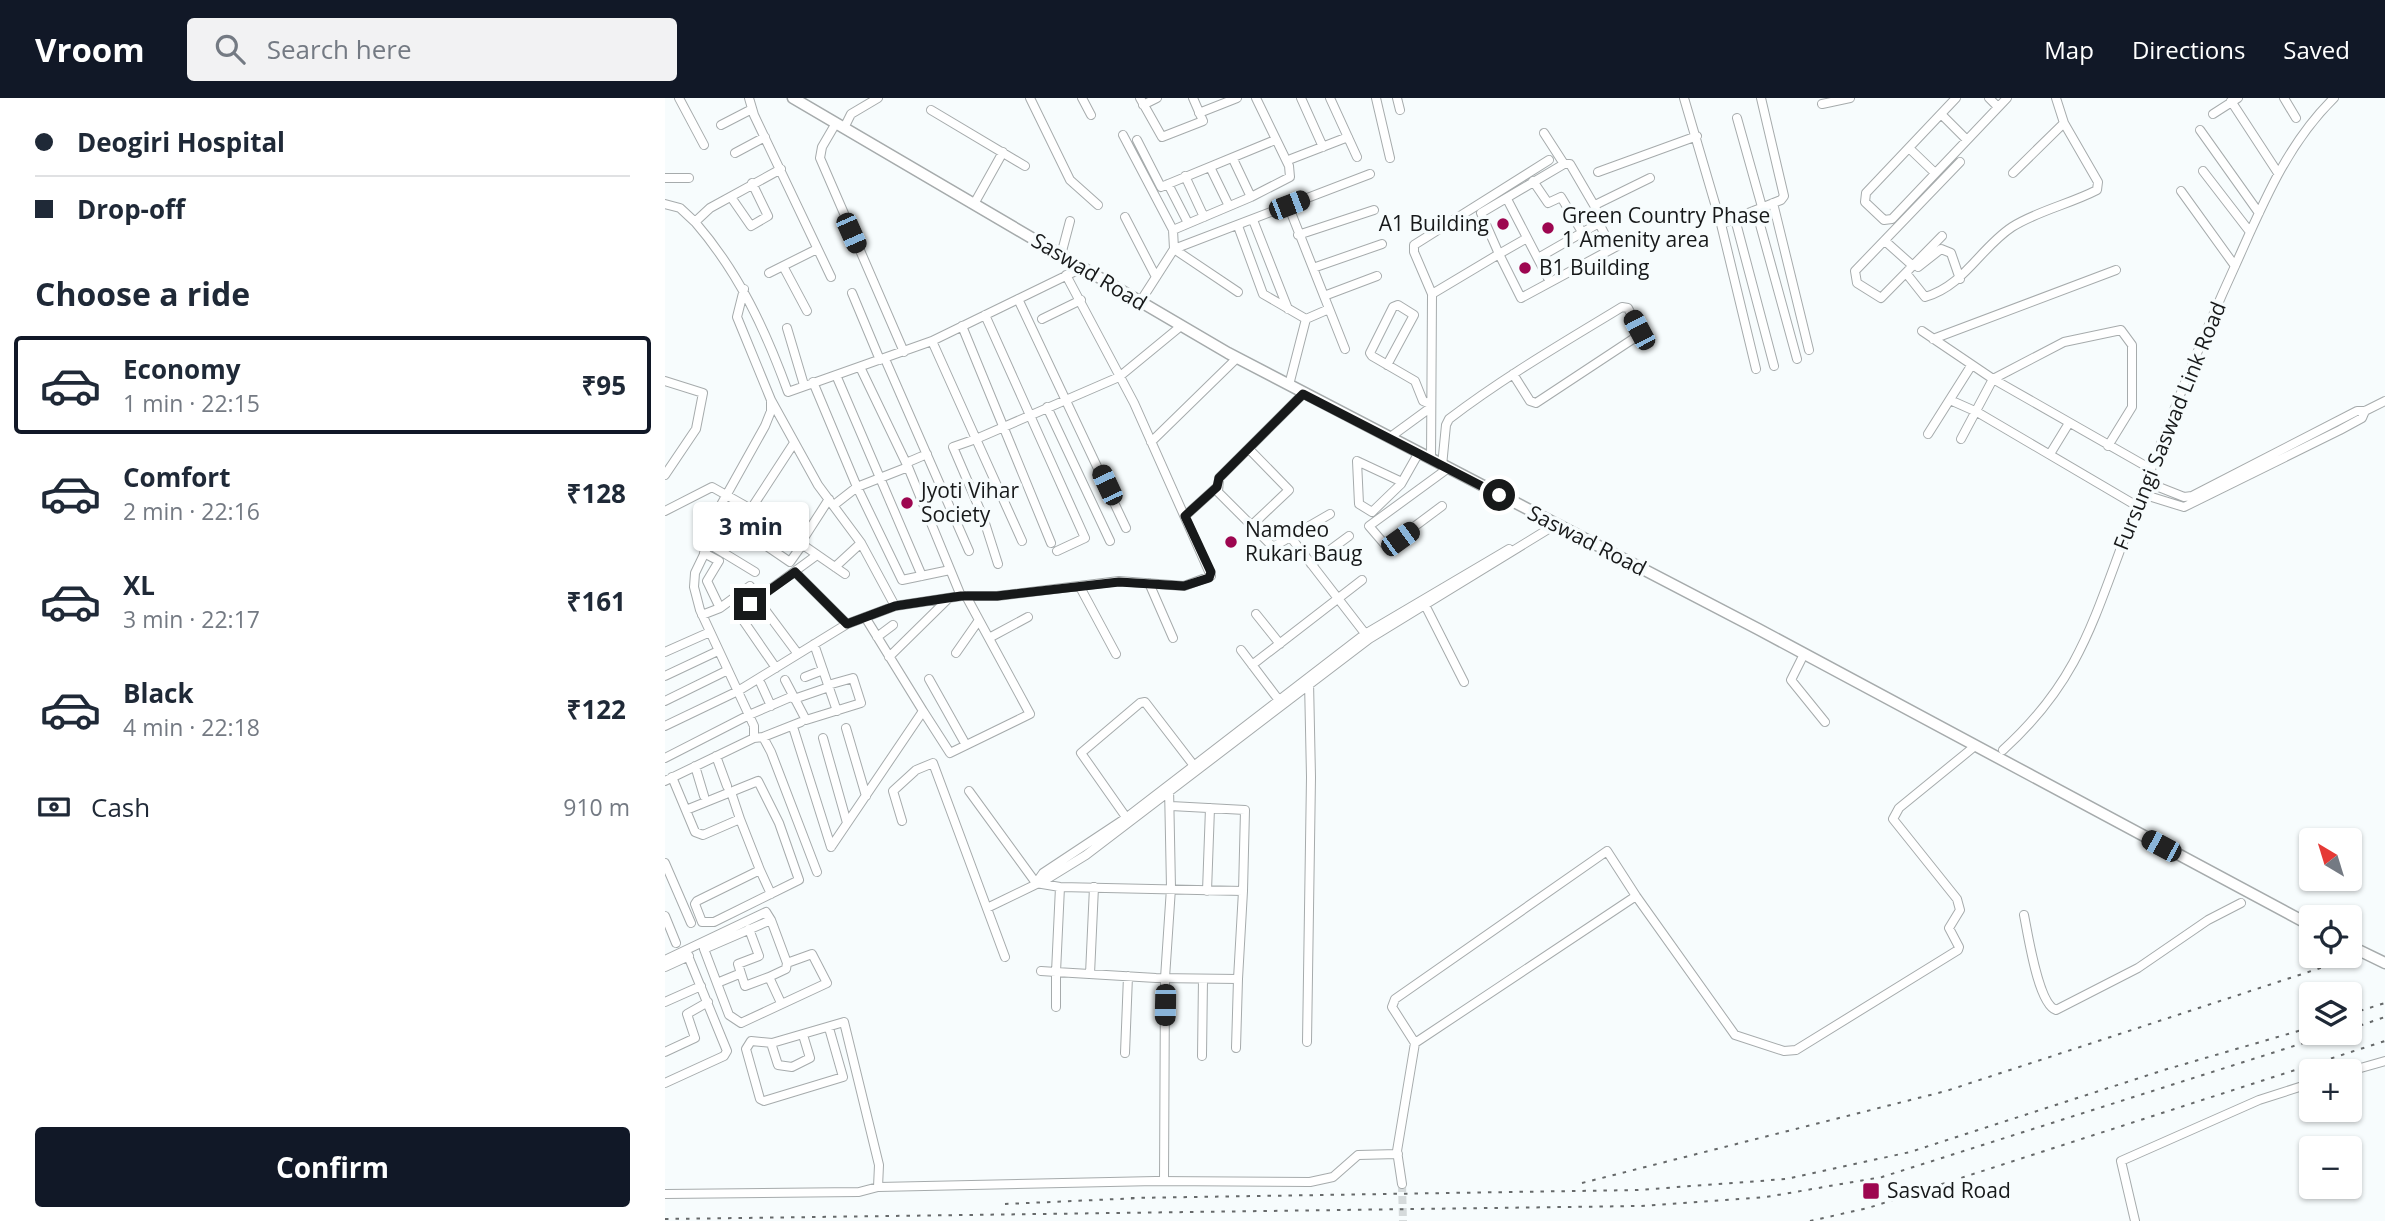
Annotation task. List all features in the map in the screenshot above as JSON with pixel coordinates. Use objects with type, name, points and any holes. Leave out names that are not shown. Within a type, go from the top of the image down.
[{"type":"highway","name":"Saswad Road","points":[[800,99],[1237,358],[1804,654],[2299,919]]},
{"type":"highway","points":[[2362,952],[2385,963]]},
{"type":"street","points":[[679,98],[704,145]]},
{"type":"street","points":[[749,98],[831,277]]},
{"type":"street","points":[[878,98],[851,114],[822,147],[823,166],[904,352]]},
{"type":"street","points":[[1030,98],[1070,180],[1098,205]]},
{"type":"street","points":[[1082,98],[1091,115]]},
{"type":"street","points":[[1157,98],[1142,101],[1162,137],[1203,121],[1193,98]]},
{"type":"street","points":[[1199,113],[1237,98]]},
{"type":"street","points":[[1173,230],[1251,197],[1290,177],[1291,172],[1256,98]]},
{"type":"street","points":[[1301,98],[1323,147]]},
{"type":"street","points":[[1330,98],[1357,157]]},
{"type":"street","points":[[1375,98],[1390,158]]},
{"type":"street","points":[[1397,98],[1400,110]]},
{"type":"street","points":[[1684,98],[1721,224],[1756,369]]},
{"type":"street","points":[[1721,224],[1784,196],[1761,98]]},
{"type":"street","points":[[1822,104],[1850,98]]},
{"type":"street","points":[[1957,98],[1866,193],[1865,202],[1884,219],[1892,219],[2007,98]]},
{"type":"street","points":[[1989,98],[1999,107]]},
{"type":"street","points":[[1907,275],[1925,297],[1960,279],[2012,227],[2097,190],[2098,183],[2064,123],[2056,98]]},
{"type":"street","points":[[2284,98],[2296,118]]},
{"type":"street","name":"Fursungi Saswad Link Road","points":[[2003,750],[2039,717],[2077,657],[2093,625],[2200,343],[2250,232],[2278,173],[2297,142],[2333,98]]},
{"type":"street","points":[[2213,114],[2235,100],[2278,173]]},
{"type":"street","points":[[721,125],[752,109]]},
{"type":"street","points":[[931,110],[1025,166]]},
{"type":"street","points":[[1941,114],[1967,140]]},
{"type":"street","points":[[1737,118],[1797,359]]},
{"type":"street","points":[[2013,173],[2064,123]]},
{"type":"street","points":[[2200,130],[2259,213]]},
{"type":"street","points":[[1544,133],[1564,164]]},
{"type":"street","points":[[1123,135],[1173,230],[1174,249],[1140,302]]},
{"type":"street","points":[[1598,172],[1697,136]]},
{"type":"street","points":[[735,153],[765,137]]},
{"type":"street","points":[[1291,159],[1348,137]]},
{"type":"street","points":[[1137,140],[1161,187],[1275,140]]},
{"type":"street","points":[[1909,148],[1935,173]]},
{"type":"street","points":[[974,204],[1003,152]]},
{"type":"street","points":[[1233,159],[1251,197]]},
{"type":"street","points":[[1431,460],[1432,294],[1414,252],[1414,245],[1549,160]]},
{"type":"street","points":[[1960,162],[1855,271],[1857,284],[1881,298],[1941,249],[1951,253],[1960,279]]},
{"type":"street","points":[[1612,248],[1599,223],[1595,205],[1572,165],[1564,164],[1480,215],[1521,298],[1634,237]]},
{"type":"street","points":[[1210,167],[1229,206]]},
{"type":"street","points":[[695,222],[710,208],[751,183],[781,169]]},
{"type":"street","points":[[2203,171],[2250,232]]},
{"type":"street","points":[[1174,249],[1370,174]]},
{"type":"street","points":[[1185,176],[1204,217]]},
{"type":"street","points":[[665,178],[688,178]]},
{"type":"street","points":[[1595,205],[1650,178]]},
{"type":"street","points":[[1533,181],[1548,203],[1562,198],[1582,232]]},
{"type":"street","points":[[733,200],[751,226],[768,216],[751,183]]},
{"type":"street","points":[[1168,184],[1188,223]]},
{"type":"street","points":[[2181,191],[2235,266]]},
{"type":"street","points":[[1507,199],[1551,282]]},
{"type":"street","points":[[1773,203],[1809,350]]},
{"type":"street","points":[[665,204],[680,208],[717,247],[744,289],[766,334],[788,392],[932,341],[1082,268]]},
{"type":"street","points":[[1289,205],[1298,235],[1345,349]]},
{"type":"street","points":[[1298,235],[1374,210]]},
{"type":"street","points":[[1125,217],[1156,277]]},
{"type":"street","points":[[1735,219],[1774,366]]},
{"type":"street","points":[[1253,220],[1287,309]]},
{"type":"street","points":[[1061,255],[1070,221]]},
{"type":"street","points":[[1538,258],[1599,223]]},
{"type":"street","points":[[1238,226],[1261,290],[1306,319]]},
{"type":"street","points":[[1907,275],[1942,236]]},
{"type":"street","points":[[1432,294],[1527,238]]},
{"type":"street","points":[[1885,241],[1913,267]]},
{"type":"street","points":[[1313,268],[1382,244]]},
{"type":"street","points":[[769,273],[817,249]]},
{"type":"street","points":[[1174,249],[1238,292]]},
{"type":"street","points":[[783,266],[807,311]]},
{"type":"street","points":[[1933,339],[2116,270]]},
{"type":"street","points":[[665,726],[738,691],[847,624],[895,606],[949,597],[997,596],[1119,582],[1184,586],[1211,576],[1151,442],[1066,275]]},
{"type":"street","points":[[1325,296],[1377,276]]},
{"type":"street","points":[[744,289],[737,317],[771,400],[831,502],[862,543],[895,606]]},
{"type":"street","points":[[852,293],[969,551]]},
{"type":"street","points":[[1018,299],[1126,528]]},
{"type":"street","points":[[1042,319],[1081,300]]},
{"type":"street","points":[[1387,365],[1413,314],[1398,305],[1393,307],[1370,351],[1372,356],[1415,382],[1423,401],[1430,406]]},
{"type":"street","points":[[1442,506],[1387,547],[1369,526],[1445,467],[1445,425],[1449,419],[1513,374],[1622,307],[1628,308],[1639,330],[1636,337],[1536,403],[1530,401],[1513,374]]},
{"type":"street","points":[[1306,319],[1329,309]]},
{"type":"street","points":[[985,315],[1085,538],[1057,551]]},
{"type":"street","points":[[1289,385],[1306,319]]},
{"type":"street","points":[[962,326],[1051,543]]},
{"type":"street","points":[[998,564],[983,517],[953,447],[1119,377],[1181,326]]},
{"type":"street","points":[[787,328],[809,384],[902,580],[950,570]]},
{"type":"street","points":[[1961,439],[1993,379],[2054,346],[2121,330],[2133,345],[2132,407],[2108,446]]},
{"type":"street","points":[[1921,331],[1971,366],[2151,469]]},
{"type":"street","points":[[932,341],[1022,541]]},
{"type":"street","points":[[1151,442],[1237,358]]},
{"type":"street","points":[[1928,434],[1971,366]]},
{"type":"street","points":[[860,367],[907,465],[950,570],[1030,714],[950,753],[865,617]]},
{"type":"street","points":[[836,375],[922,576]]},
{"type":"street","points":[[665,381],[703,393],[696,429],[665,475]]},
{"type":"street","points":[[1185,516],[1217,487],[1219,478],[1303,394]]},
{"type":"street","points":[[771,400],[771,411],[728,496],[717,512],[709,544],[695,573],[694,587],[702,615],[718,651],[758,738],[786,789],[817,872]]},
{"type":"street","points":[[1949,400],[1977,412],[2137,506]]},
{"type":"street","points":[[2146,482],[2184,497],[2192,496],[2357,411],[2365,411],[2385,401]]},
{"type":"street","points":[[1389,438],[1430,406]]},
{"type":"street","points":[[1047,407],[1110,541]]},
{"type":"street","points":[[2142,494],[2184,507],[2340,430],[2362,418],[2365,411]]},
{"type":"street","points":[[2050,454],[2070,423]]},
{"type":"street","points":[[751,509],[794,443]]},
{"type":"street","points":[[1249,449],[1289,490],[1251,526]]},
{"type":"street","points":[[717,512],[790,562],[831,502],[927,454]]},
{"type":"street","points":[[1402,482],[1357,461],[1359,504],[1371,511],[1402,482],[1419,454]]},
{"type":"street","points":[[665,511],[712,487],[751,509],[845,574]]},
{"type":"street","points":[[1217,487],[1273,547],[1330,514]]},
{"type":"street","points":[[988,908],[1036,883],[1042,873],[1128,820],[1367,637],[1552,524]]},
{"type":"street","points":[[1311,564],[1349,536]]},
{"type":"street","points":[[1292,539],[1367,637]]},
{"type":"street","points":[[835,567],[862,543]]},
{"type":"street","points":[[709,544],[755,572]]},
{"type":"street","points":[[704,553],[719,561],[708,580],[720,608]]},
{"type":"street","points":[[776,668],[738,613],[817,555]]},
{"type":"street","points":[[795,572],[847,624]]},
{"type":"street","points":[[1252,665],[1362,580]]},
{"type":"street","points":[[1149,583],[1173,638]]},
{"type":"street","points":[[702,615],[720,608],[750,586]]},
{"type":"street","points":[[1080,587],[1116,654]]},
{"type":"street","points":[[889,657],[949,597]]},
{"type":"street","points":[[757,599],[798,654]]},
{"type":"street","points":[[1424,603],[1464,682]]},
{"type":"street","points":[[1256,614],[1280,643]]},
{"type":"street","points":[[989,638],[1028,617]]},
{"type":"street","points":[[956,653],[979,620]]},
{"type":"street","points":[[877,637],[893,625]]},
{"type":"street","points":[[665,652],[710,632]]},
{"type":"street","points":[[814,644],[837,711]]},
{"type":"street","points":[[1241,650],[1280,702]]},
{"type":"street","points":[[665,676],[718,651]]},
{"type":"street","points":[[1804,654],[1791,680],[1825,722]]},
{"type":"street","points":[[665,701],[728,670]]},
{"type":"street","points":[[805,677],[823,670]]},
{"type":"street","points":[[665,758],[749,715],[771,706],[793,698],[828,686],[854,679],[860,703],[804,720],[793,698],[785,680]]},
{"type":"street","points":[[929,679],[966,745]]},
{"type":"street","points":[[1307,1042],[1311,777],[1309,681]]},
{"type":"street","points":[[761,684],[771,706]]},
{"type":"street","points":[[1128,820],[1081,753],[1100,734],[1145,702],[1195,767]]},
{"type":"street","points":[[794,730],[831,847],[922,711]]},
{"type":"street","points":[[740,819],[698,834],[669,779],[716,756],[800,722]]},
{"type":"street","points":[[846,728],[866,796]]},
{"type":"street","points":[[823,738],[847,823]]},
{"type":"street","points":[[1402,1184],[1398,1154],[1415,1043],[1392,1006],[1395,999],[1607,851],[1735,1035],[1784,1051],[1796,1050],[1958,950],[1949,928],[1960,910],[1959,903],[1893,819],[1899,808],[1975,746]]},
{"type":"street","points":[[716,756],[771,894]]},
{"type":"street","points":[[902,821],[893,790],[916,770],[933,763],[1005,957]]},
{"type":"street","points":[[695,766],[704,796]]},
{"type":"street","points":[[686,810],[729,789],[758,782],[779,823],[799,880],[706,924],[697,911],[697,901],[760,870]]},
{"type":"street","points":[[1164,1181],[1165,978],[1171,888],[1169,788]]},
{"type":"street","points":[[969,791],[1036,883],[1060,887],[1243,891]]},
{"type":"street","points":[[1171,806],[1245,810],[1236,1048]]},
{"type":"street","points":[[1207,891],[1210,808]]},
{"type":"street","points":[[665,863],[691,923]]},
{"type":"street","points":[[1056,1007],[1060,887]]},
{"type":"street","points":[[1090,974],[1094,887]]},
{"type":"street","points":[[1415,1043],[1636,896]]},
{"type":"street","points":[[2024,915],[2041,991],[2047,1004],[2056,1010],[2138,968],[2208,920],[2241,903]]},
{"type":"street","points":[[665,967],[767,912],[787,963],[786,969],[745,986],[738,964],[759,956],[749,929]]},
{"type":"street","points":[[665,916],[676,943]]},
{"type":"street","points":[[771,920],[705,947],[729,1015],[738,1023],[827,983],[812,954],[787,963]]},
{"type":"street","points":[[665,960],[687,953]]},
{"type":"street","points":[[665,1083],[726,1054],[725,1041],[687,953]]},
{"type":"street","points":[[1041,971],[1238,979]]},
{"type":"street","points":[[717,983],[739,974]]},
{"type":"street","points":[[1125,1053],[1128,976]]},
{"type":"street","points":[[769,978],[781,1003]]},
{"type":"street","points":[[1202,1056],[1203,979]]},
{"type":"street","points":[[665,1002],[701,986]]},
{"type":"street","points":[[665,1052],[695,1038],[687,1014],[708,1002]]},
{"type":"street","points":[[829,1028],[843,1077],[764,1101],[760,1099],[746,1049],[751,1041],[771,1043],[844,1022],[879,1165],[878,1187]]},
{"type":"street","points":[[771,1043],[778,1065],[792,1066],[810,1058],[803,1035]]},
{"type":"street","points":[[2362,1068],[2385,1061]]},
{"type":"street","points":[[2135,1221],[2121,1161],[2249,1104],[2299,1087]]},
{"type":"street","points":[[665,1194],[859,1192],[878,1187],[1164,1181],[1320,1181],[1338,1173],[1358,1155],[1398,1154]]},
{"type":"tunnel","points":[[1402,1184],[1403,1221]]},
{"type":"railway","points":[[1582,1183],[1946,1091],[2320,968]]},
{"type":"railway","points":[[2362,1010],[2385,1003]]},
{"type":"railway","points":[[2362,1025],[2385,1017]]},
{"type":"railway","points":[[1131,1198],[1638,1190],[1786,1179],[1910,1152],[2164,1070],[2299,1031]]},
{"type":"railway","points":[[1810,1221],[1868,1208],[2385,1041]]},
{"type":"railway","points":[[665,1219],[1640,1206],[1766,1197],[1882,1177],[2299,1044]]},
{"type":"railway","points":[[1005,1204],[1141,1198]]},
{"type":"place","name":"A1 Building","points":[[1503,224]]},
{"type":"place","name":"Green Country Phase 1 Amenity area","points":[[1548,228]]},
{"type":"place","name":"B1 Building","points":[[1525,268]]},
{"type":"place","name":"Jyoti Vihar Society","points":[[907,503]]},
{"type":"place","name":"Namdeo Rukari Baug","points":[[1231,542]]},
{"type":"place","name":"Sasvad Road","points":[[1871,1191]]},
{"type":"route","points":[[750,604],[795,572],[847,624],[895,606],[961,596],[997,596],[1119,582],[1184,586],[1209,578],[1211,572],[1185,516],[1217,487],[1219,478],[1303,394],[1499,495]]}]
